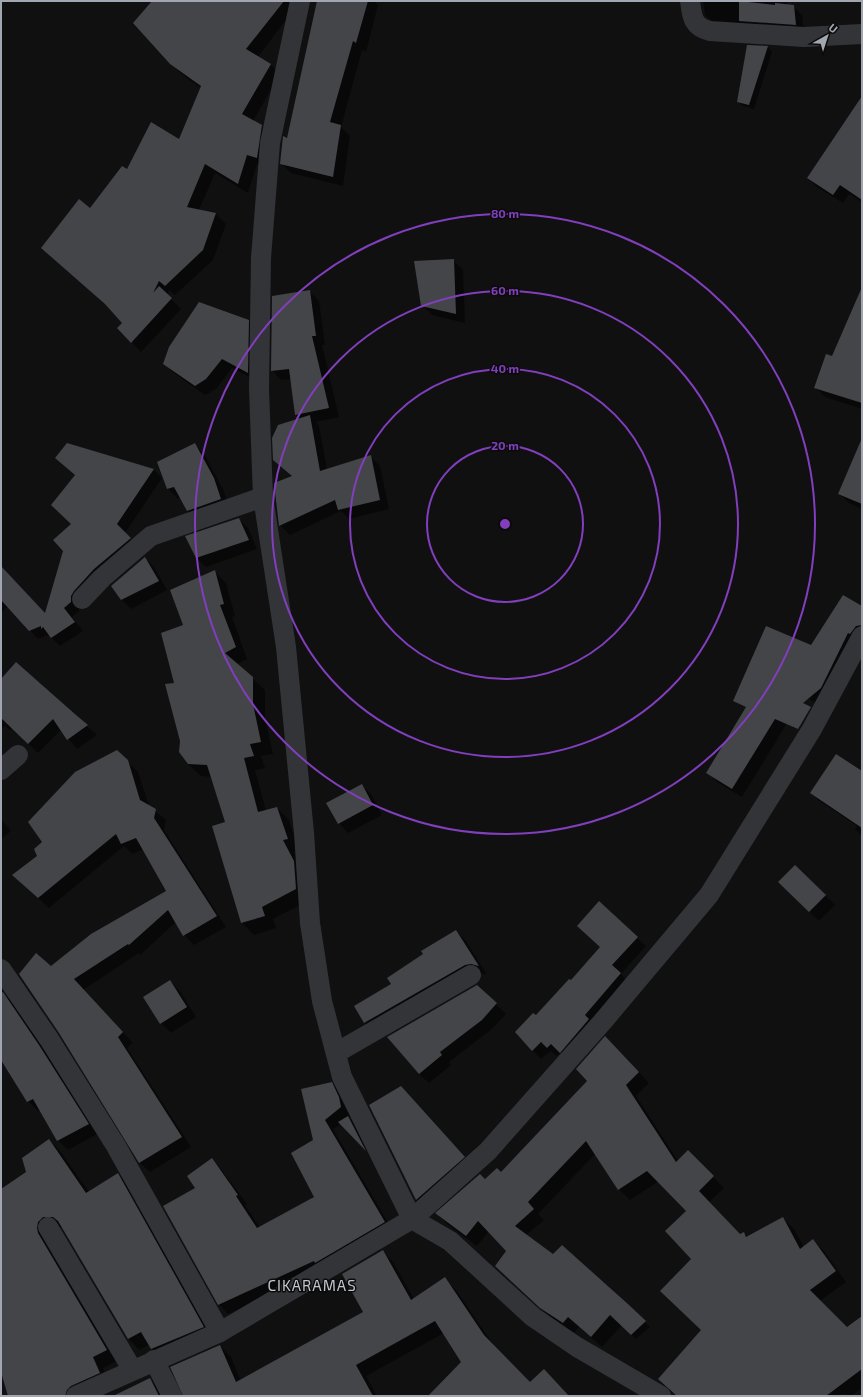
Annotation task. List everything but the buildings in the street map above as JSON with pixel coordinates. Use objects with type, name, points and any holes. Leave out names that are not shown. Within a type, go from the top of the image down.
[{"type":"street","points":[[300,1],[270,143],[261,258],[259,390],[263,497],[286,647],[304,833],[310,923],[322,1001],[342,1077],[412,1219],[450,1241],[533,1317],[577,1347],[661,1396]]},
{"type":"street","points":[[690,1],[693,18],[696,24],[700,28],[710,31],[804,37],[862,34]]},
{"type":"street","points":[[82,599],[102,578],[151,536],[263,497]]},
{"type":"street","points":[[76,1396],[154,1360],[220,1332],[412,1219],[488,1151],[604,1020],[709,895],[812,729],[862,636]]},
{"type":"street","points":[[1,770],[18,756]]},
{"type":"street","points":[[1,969],[49,1039],[116,1146],[220,1332]]},
{"type":"street","points":[[336,1053],[471,976]]},
{"type":"street","points":[[48,1227],[132,1370]]},
{"type":"street","points":[[154,1360],[172,1396]]},
{"type":"district","name":"CIKARAMAS","points":[[312,1286]]}]
